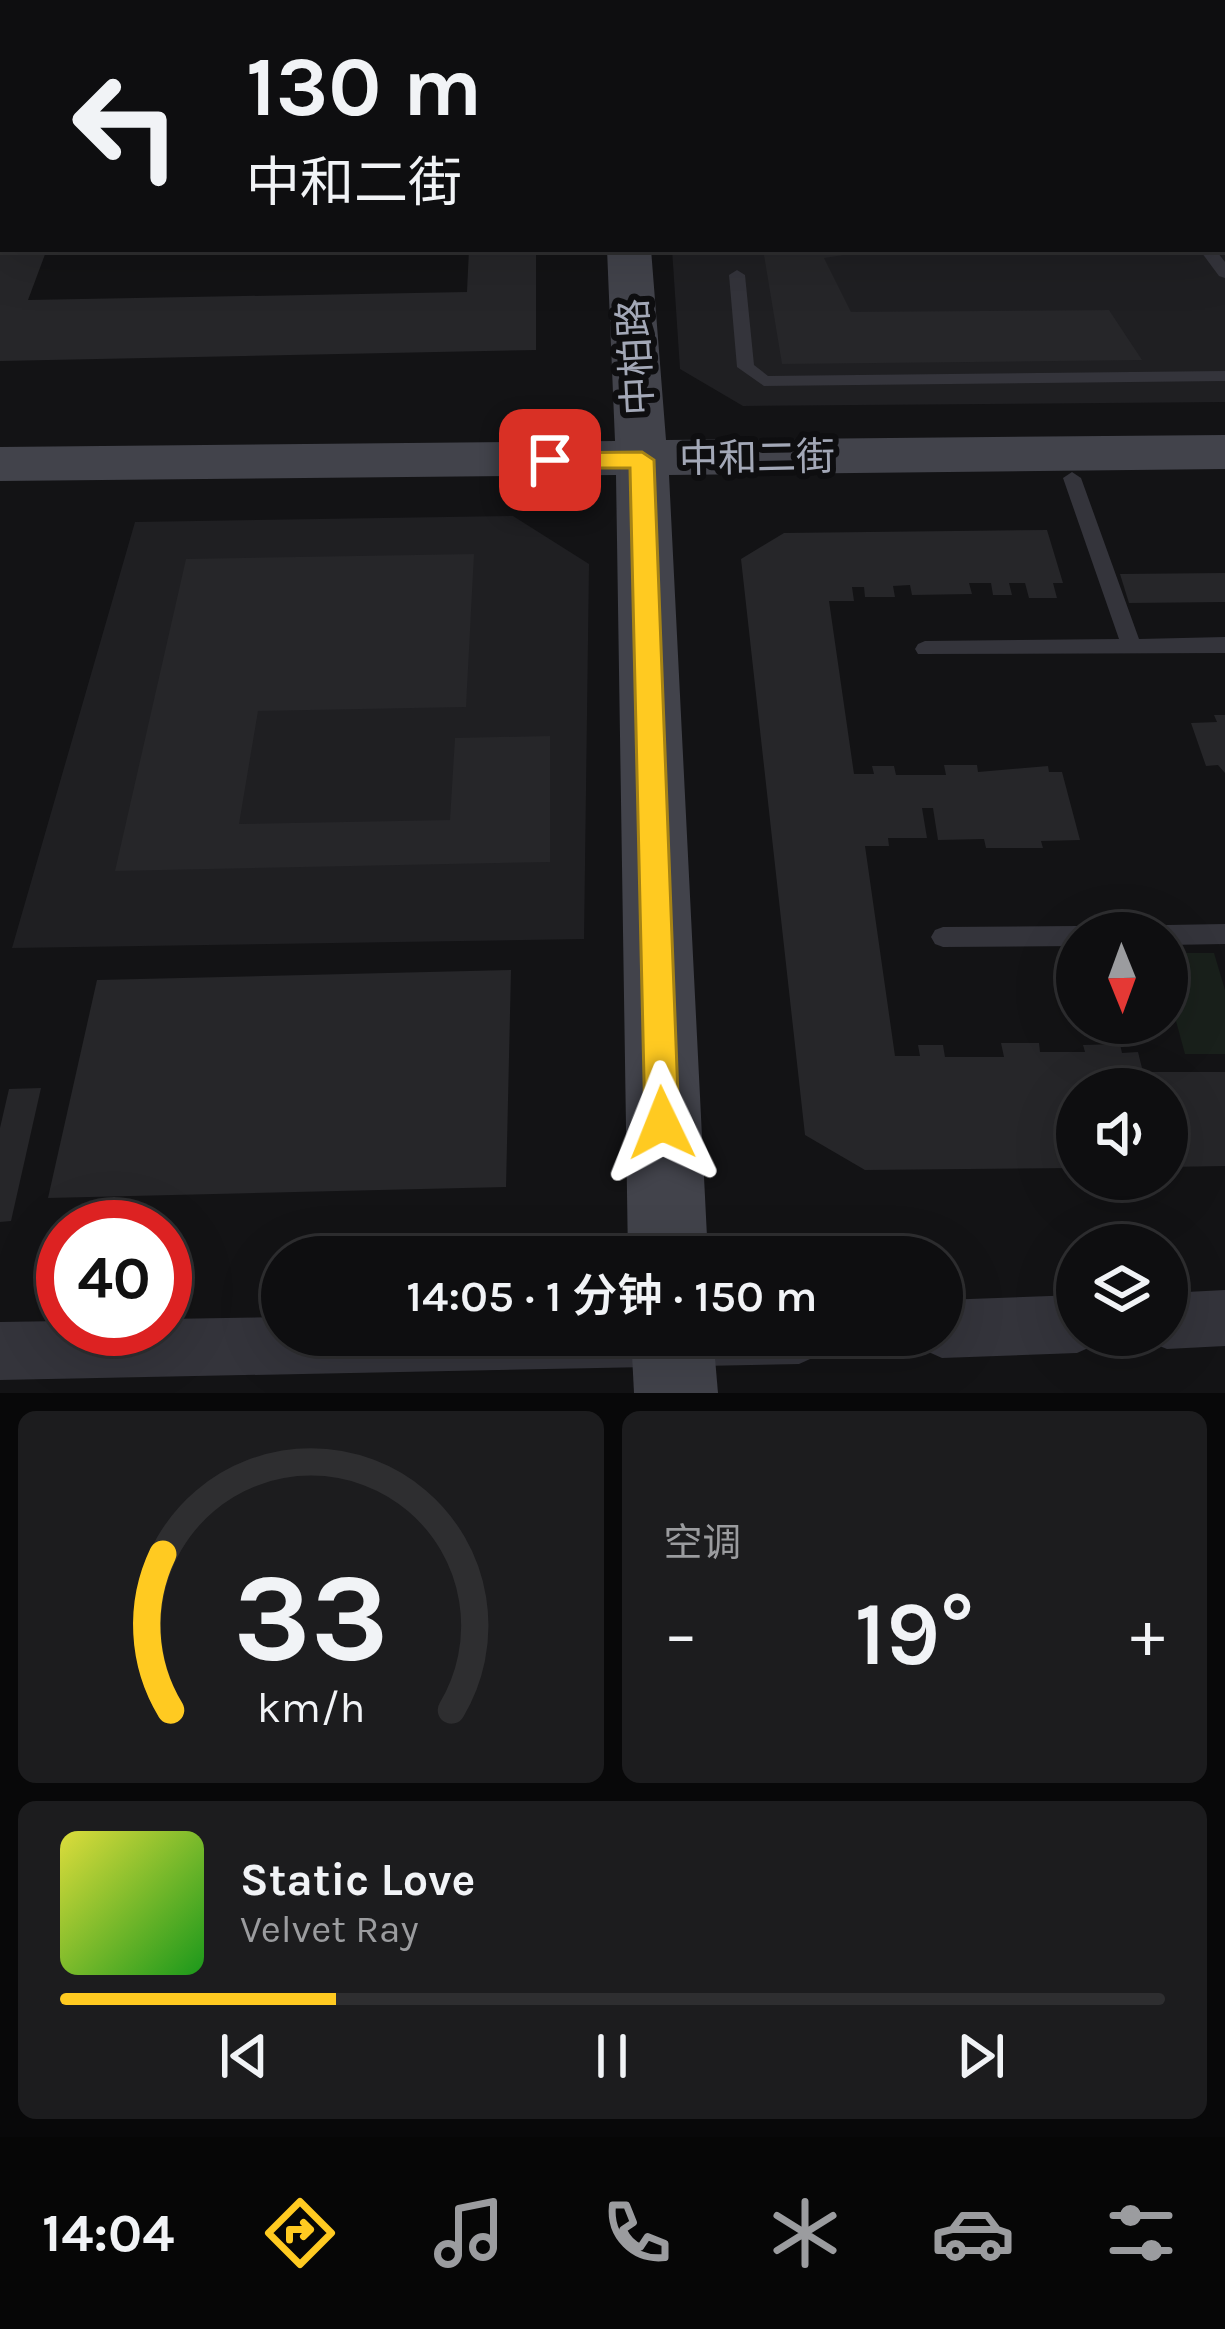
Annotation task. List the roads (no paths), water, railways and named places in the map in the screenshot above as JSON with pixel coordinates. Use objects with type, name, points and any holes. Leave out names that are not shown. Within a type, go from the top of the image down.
[{"type":"street","name":"中柏路","points":[[629,252],[642,471],[667,1236]]},
{"type":"street","name":"中和二街","points":[[0,486],[1225,452]]},
{"type":"street","name":"中和二街","points":[[0,464],[1225,477]]},
{"type":"street","points":[[1188,1320],[1225,1318]]},
{"type":"street","points":[[963,1328],[1056,1325]]},
{"type":"street","points":[[0,1351],[261,1353]]},
{"type":"lane","points":[[737,274],[746,367],[764,381],[1225,376]]},
{"type":"lane","points":[[1072,478],[1132,647]]},
{"type":"lane","points":[[925,649],[1225,645]]},
{"type":"lane","points":[[1188,934],[1225,934]]},
{"type":"lane","points":[[943,938],[1056,936]]}]
